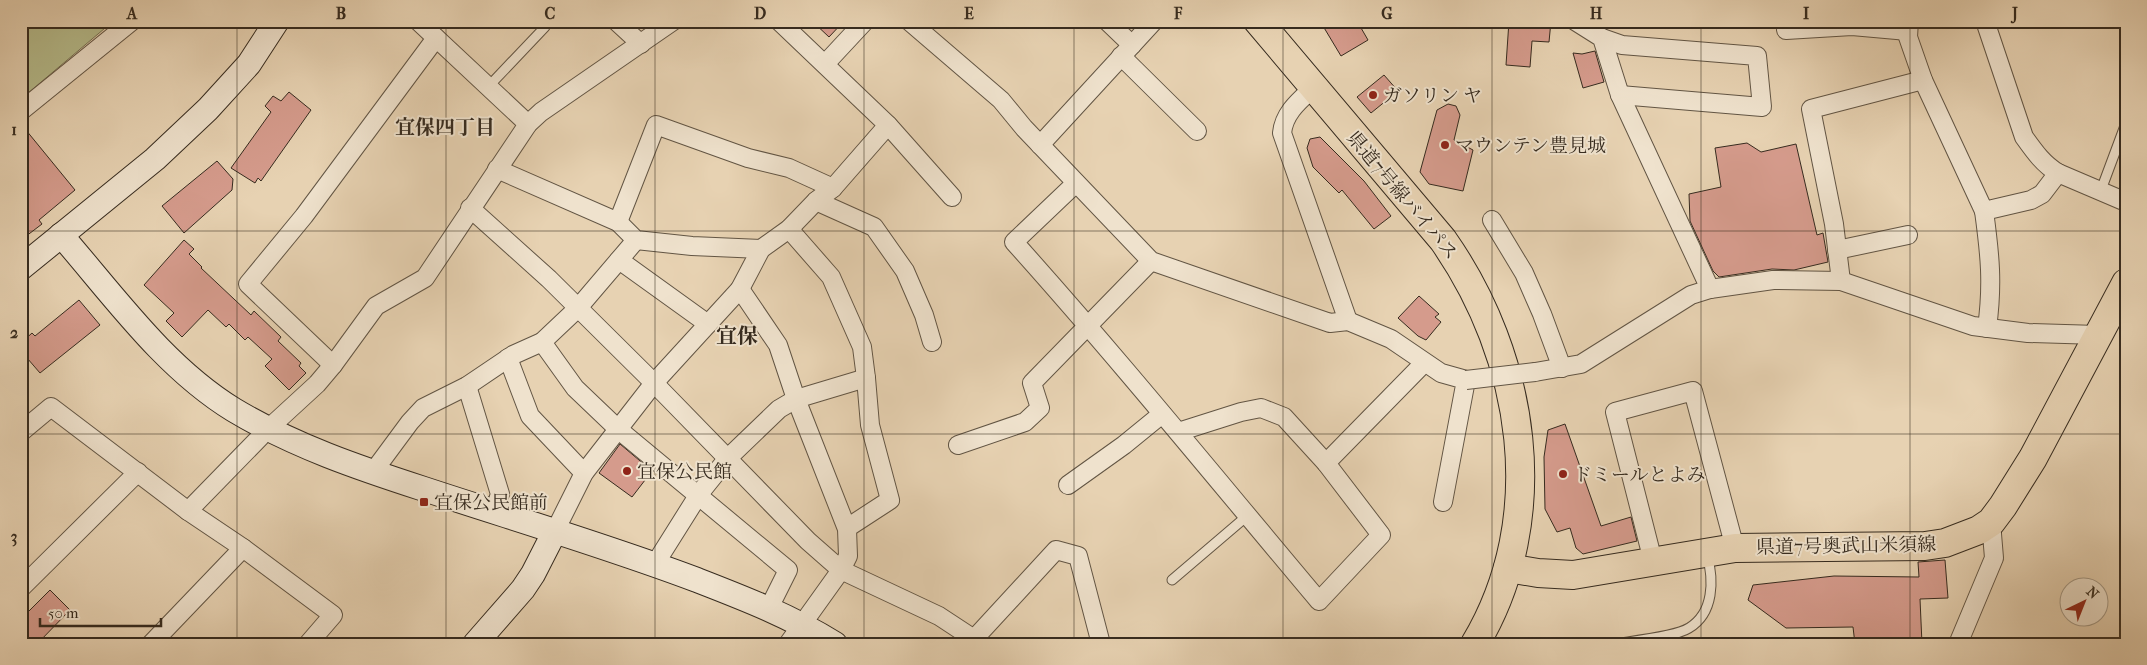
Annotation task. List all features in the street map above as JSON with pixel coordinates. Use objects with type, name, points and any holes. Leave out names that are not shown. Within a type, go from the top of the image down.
[{"type":"main road","name":"県道7号線バイパス","points":[[1258,21],[1443,240],[1459,263],[1489,321],[1512,396],[1520,444],[1518,518],[1508,568]]},
{"type":"main road","name":"県道7号奥武山米須線","points":[[1508,568],[1538,573],[1573,574],[1735,548],[1925,546],[1945,543],[1979,530],[1991,522],[2024,474],[2111,323],[2126,283]]},
{"type":"main road","points":[[1475,644],[1493,613],[1508,568]]},
{"type":"street","points":[[21,111],[132,21]]},
{"type":"street","points":[[21,268],[155,159],[208,109],[249,64],[277,21]]},
{"type":"street","points":[[418,21],[528,124]]},
{"type":"street","points":[[616,21],[641,44]]},
{"type":"street","points":[[188,511],[268,429],[317,384],[376,306],[425,278],[470,208],[528,124],[541,112],[673,21]]},
{"type":"street","points":[[780,21],[888,125],[952,197]]},
{"type":"street","points":[[825,64],[865,21]]},
{"type":"street","points":[[909,21],[1001,100],[1040,145],[1150,261],[1330,323],[1348,321],[1391,339],[1441,373],[1466,380],[1535,372],[1581,364],[1691,295],[1710,289],[1773,280],[1841,281],[1973,326],[2028,334],[2111,323]]},
{"type":"street","points":[[1107,21],[1126,51],[1197,131]]},
{"type":"street","points":[[1040,145],[1154,21]]},
{"type":"street","points":[[1575,21],[1602,38],[1622,45],[1757,56],[1762,107],[1620,95]]},
{"type":"street","points":[[1984,21],[2024,137],[2048,166],[2058,173],[2126,202]]},
{"type":"street","points":[[1786,30],[1852,26],[1909,26],[1908,37],[1923,80],[1984,212],[1991,264],[1992,296],[1987,328]]},
{"type":"street","points":[[333,365],[248,284],[304,216],[436,38]]},
{"type":"street","points":[[1602,38],[1620,95],[1710,289]]},
{"type":"street","points":[[1841,281],[1811,109],[1923,80]]},
{"type":"street","points":[[1313,88],[1289,112],[1283,125],[1282,133],[1348,321]]},
{"type":"street","points":[[618,222],[656,125],[748,158],[789,168],[833,188]]},
{"type":"street","points":[[476,644],[523,589],[533,574],[584,473],[654,383],[740,289],[761,249],[790,229],[816,201],[833,188],[888,125]]},
{"type":"street","points":[[498,170],[618,222],[636,240],[692,246],[761,249]]},
{"type":"street","points":[[1984,212],[2031,200],[2042,194],[2058,173]]},
{"type":"street","points":[[1076,183],[1014,242],[1089,325],[1162,414],[1319,601],[1381,535],[1326,463],[1284,417],[1260,408],[1178,432]]},
{"type":"street","points":[[816,201],[874,227],[905,271],[924,315],[932,342]]},
{"type":"street","points":[[470,208],[549,279],[654,383],[808,541],[841,570],[939,616],[974,639],[1056,550],[1078,556],[1101,644]]},
{"type":"street","points":[[1492,220],[1524,273],[1562,368]]},
{"type":"street","points":[[790,229],[831,277],[862,347],[870,425],[890,500],[846,528]]},
{"type":"street","points":[[61,235],[158,348],[198,383],[233,408],[268,429],[314,450],[373,472],[654,564],[769,608],[803,624],[835,644]]},
{"type":"street","points":[[1837,250],[1908,235]]},
{"type":"street","points":[[373,472],[410,422],[423,408],[467,386],[508,358],[542,342],[578,308],[636,240]]},
{"type":"street","points":[[619,260],[708,324]]},
{"type":"street","points":[[958,445],[1025,422],[1040,408],[1032,383],[1150,261]]},
{"type":"street","points":[[740,289],[778,345],[796,399],[846,528],[848,556],[841,570],[788,644]]},
{"type":"street","points":[[542,342],[575,388],[619,430],[699,494],[788,570],[769,608]]},
{"type":"street","points":[[508,358],[530,416],[584,473]]},
{"type":"street","points":[[1326,463],[1424,363]]},
{"type":"street","points":[[654,564],[699,494],[728,458],[779,409],[796,399],[866,378]]},
{"type":"street","points":[[1443,502],[1466,380]]},
{"type":"street","points":[[467,386],[500,494],[494,512]]},
{"type":"street","points":[[1653,561],[1615,412],[1694,392],[1735,548]]},
{"type":"street","points":[[21,432],[51,407],[188,511],[243,548],[334,616],[308,644]]},
{"type":"street","points":[[1068,484],[1124,445],[1162,414]]},
{"type":"street","points":[[21,588],[138,472]]},
{"type":"street","points":[[1958,644],[1994,558],[1991,522]]},
{"type":"street","points":[[151,644],[243,548]]},
{"type":"lane","points":[[488,87],[545,28]]},
{"type":"lane","points":[[2101,190],[2126,123]]},
{"type":"lane","points":[[1172,580],[1247,516]]},
{"type":"lane","points":[[1613,644],[1680,632],[1695,624],[1709,603],[1711,568],[1706,552]]},
{"type":"green space","points":[[26,21],[110,21],[111,23],[21,99],[21,26]]},
{"type":"building","points":[[812,21],[844,21],[829,37]]},
{"type":"building","points":[[1320,21],[1357,21],[1368,40],[1341,56]]},
{"type":"building","points":[[1509,21],[1551,21],[1549,42],[1532,41],[1530,67],[1506,65]]},
{"type":"building","points":[[1595,51],[1604,82],[1583,88],[1573,53],[1582,54]]},
{"type":"building","points":[[1384,75],[1398,91],[1371,113],[1357,97]]},
{"type":"building","points":[[289,92],[311,110],[261,181],[258,178],[255,183],[231,168],[271,112],[265,106],[273,96],[281,101]]},
{"type":"building","name":"マウンテン豊見城","points":[[1448,104],[1456,106],[1460,115],[1454,140],[1473,150],[1463,191],[1429,184],[1420,172],[1437,110]]},
{"type":"building","points":[[21,124],[75,190],[39,220],[42,224],[21,240]]},
{"type":"building","points":[[1320,137],[1364,181],[1391,216],[1374,229],[1342,190],[1339,193],[1313,167],[1307,148],[1310,139]]},
{"type":"building","points":[[1747,143],[1761,152],[1796,144],[1817,235],[1823,233],[1828,262],[1794,270],[1772,269],[1719,277],[1713,271],[1690,221],[1689,194],[1721,187],[1715,148]]},
{"type":"building","points":[[217,161],[233,179],[232,190],[184,233],[162,206]]},
{"type":"building","points":[[184,240],[194,249],[189,254],[201,268],[251,315],[254,311],[281,337],[278,341],[301,363],[299,366],[306,373],[289,390],[265,366],[272,359],[248,337],[245,340],[229,324],[226,327],[208,310],[182,337],[166,321],[174,313],[144,285]]},
{"type":"building","points":[[1419,296],[1439,314],[1435,317],[1441,322],[1426,340],[1418,336],[1398,318]]},
{"type":"building","points":[[79,300],[100,325],[40,373],[21,351],[21,343],[32,333],[35,336]]},
{"type":"building","name":"ドミールとよみ","points":[[1565,424],[1601,526],[1631,517],[1637,541],[1583,554],[1576,548],[1570,528],[1557,532],[1545,509],[1544,457],[1548,430]]},
{"type":"building","name":"宜保公民館","points":[[620,444],[652,471],[632,497],[599,473]]},
{"type":"building","points":[[1945,560],[1948,598],[1920,599],[1922,644],[1855,644],[1853,627],[1786,628],[1748,600],[1753,585],[1834,576],[1919,577],[1918,562]]},
{"type":"building","points":[[50,590],[70,610],[37,644],[21,644],[21,619]]},
{"type":"place","name":"ガソリン ヤ","points":[[1373,95]]},
{"type":"place","name":"マウンテン豊見城","points":[[1445,145]]},
{"type":"place","name":"宜保公民館","points":[[627,471]]},
{"type":"place","name":"ドミールとよみ","points":[[1563,474]]},
{"type":"place","name":"宜保公民館前","points":[[424,502]]},
{"type":"district","name":"宜保四丁目","points":[[445,127]]},
{"type":"district","name":"宜保","points":[[737,336]]}]
